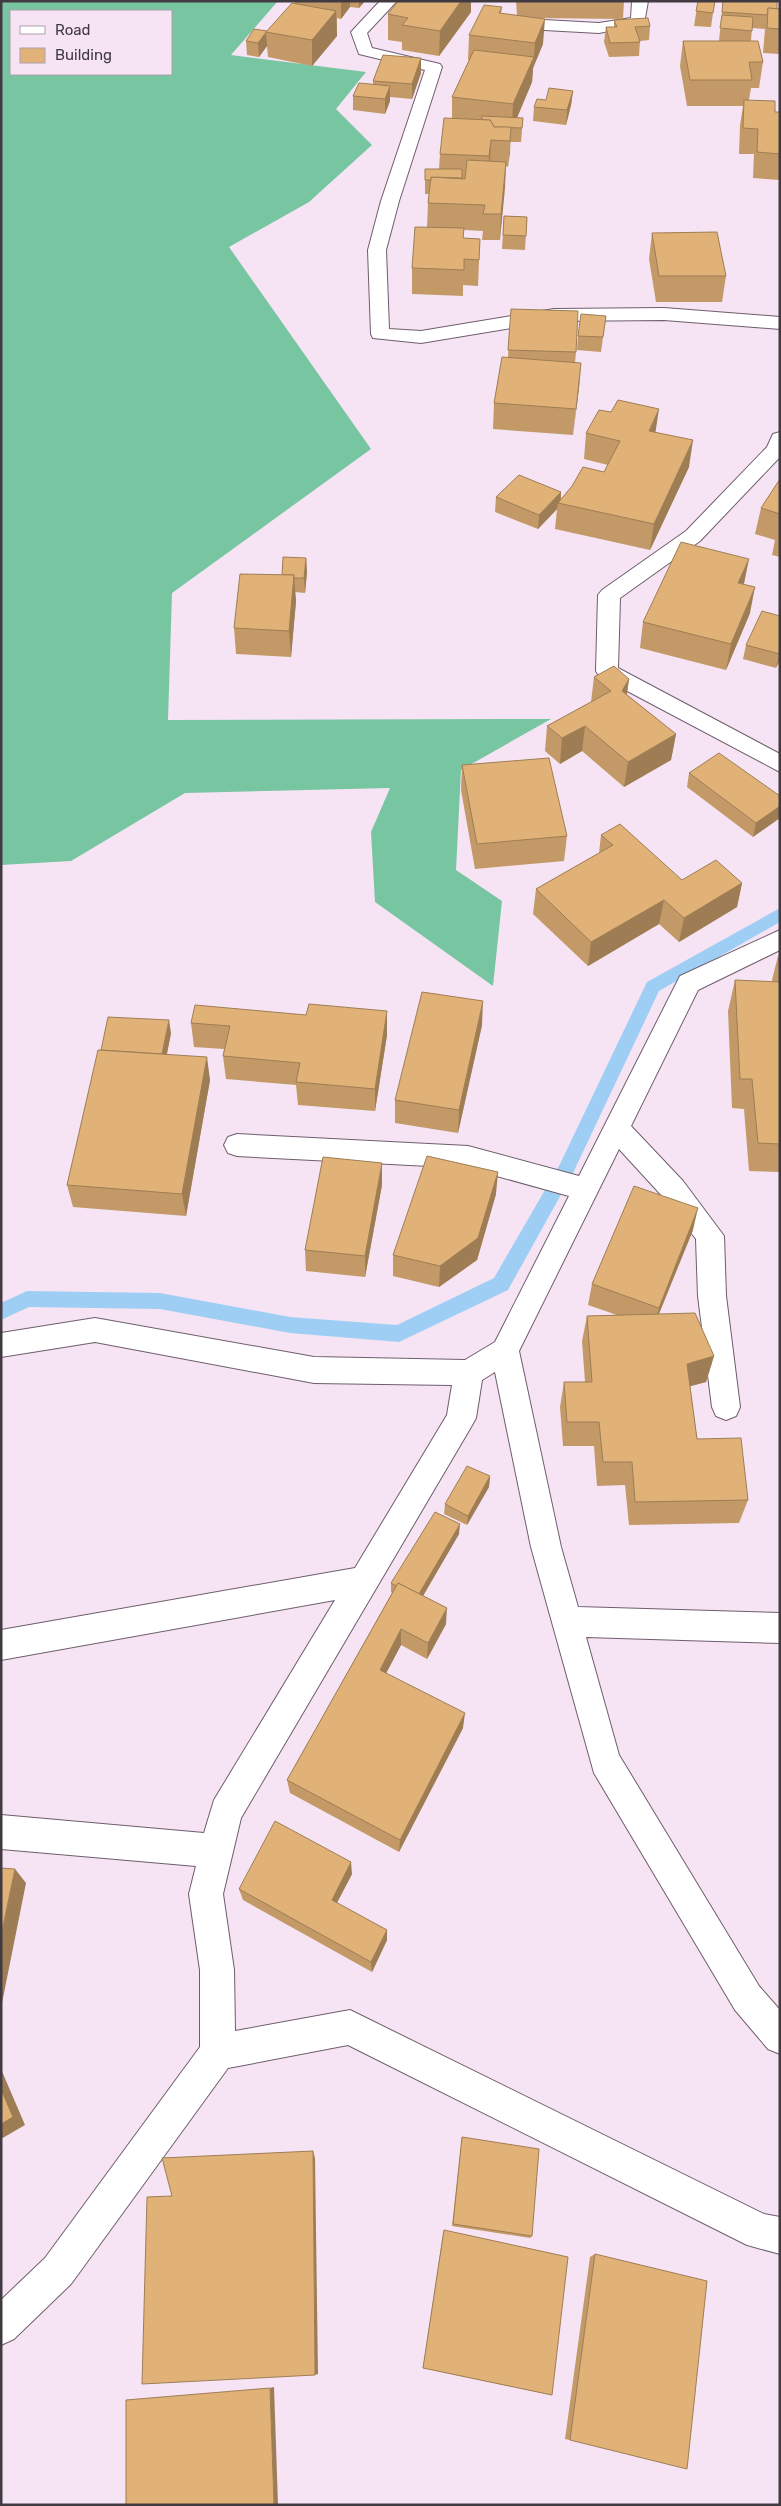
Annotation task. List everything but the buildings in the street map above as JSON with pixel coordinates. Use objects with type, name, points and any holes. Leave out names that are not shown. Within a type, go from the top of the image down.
[{"type":"street","points":[[389,1],[359,32],[365,51],[434,66],[414,135],[390,201],[378,250],[380,334],[421,337],[554,315],[664,314],[780,323]]},
{"type":"street","points":[[526,24],[599,28],[638,21],[640,1]]},
{"type":"street","points":[[780,438],[776,449],[694,536],[646,572],[609,595],[607,670],[780,764]]},
{"type":"street","points":[[1,1345],[95,1330],[314,1370],[469,1373],[505,1351],[584,1188],[617,1129],[689,984],[780,939]]},
{"type":"street","points":[[617,1129],[673,1189],[710,1236],[712,1296],[726,1407]]},
{"type":"street","points":[[238,1145],[468,1157],[584,1188]]},
{"type":"street","points":[[505,1351],[546,1547],[605,1762],[747,1998],[780,2037]]},
{"type":"street","points":[[1,2326],[58,2271],[218,2052],[217,1970],[206,1894],[226,1812],[461,1418],[469,1373]]},
{"type":"street","points":[[1,1645],[363,1581]]},
{"type":"street","points":[[566,1621],[780,1628]]},
{"type":"street","points":[[1,1832],[217,1851]]},
{"type":"street","points":[[218,2052],[350,2027],[760,2232],[780,2236]]},
{"type":"green space","points":[[1,1],[278,1],[231,55],[366,72],[336,109],[372,145],[309,202],[229,247],[371,449],[172,593],[168,720],[551,719],[461,770],[456,870],[502,901],[493,986],[375,902],[371,832],[390,788],[185,793],[71,861],[1,865]]},
{"type":"waterway","points":[[1,1312],[27,1299],[160,1301],[290,1325],[399,1334],[501,1284],[567,1168],[653,987],[780,914]]}]
